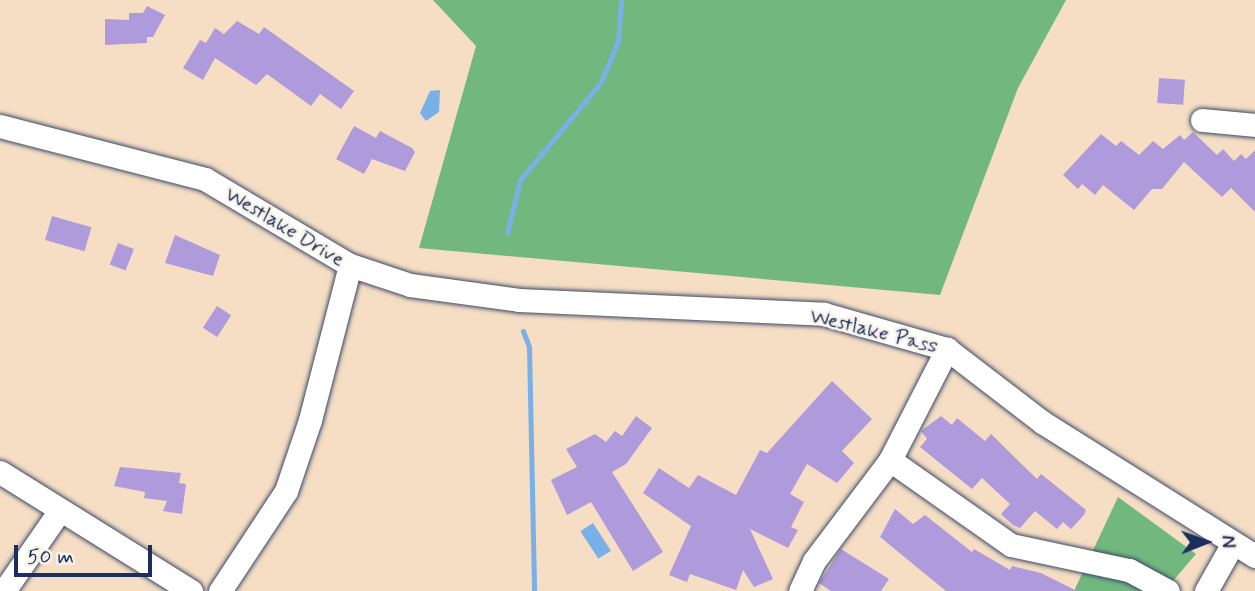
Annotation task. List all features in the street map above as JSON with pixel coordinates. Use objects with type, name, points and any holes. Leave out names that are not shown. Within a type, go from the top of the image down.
[{"type":"street","points":[[1202,121],[1255,125]]},
{"type":"street","name":"Westlake Drive","points":[[0,126],[205,180],[350,265],[310,420],[286,491],[220,591]]},
{"type":"street","name":"Westlake Pass","points":[[350,265],[410,285],[519,300],[824,314],[947,349],[1042,422],[1255,556]]},
{"type":"street","points":[[800,591],[814,561],[890,460],[947,349]]},
{"type":"street","points":[[890,460],[1011,545],[1129,570],[1168,591]]},
{"type":"street","points":[[0,472],[191,591]]},
{"type":"street","points":[[4,591],[60,510]]},
{"type":"street","points":[[1206,591],[1233,543]]},
{"type":"green space","points":[[433,0],[1066,0],[1018,88],[940,295],[419,248],[476,46]]},
{"type":"green space","points":[[1118,497],[1196,554],[1172,582],[1174,591],[1074,591]]},
{"type":"water","points":[[440,90],[439,112],[426,121],[420,113],[430,91]]},
{"type":"water","points":[[593,523],[611,551],[598,559],[580,531]]},
{"type":"building","points":[[147,6],[165,15],[153,37],[147,37],[147,43],[105,45],[105,19],[129,20],[129,13],[143,13]]},
{"type":"building","points":[[237,21],[259,34],[264,27],[354,91],[341,109],[320,94],[311,106],[267,74],[256,85],[215,58],[203,80],[183,68],[200,40],[206,43],[215,28],[224,34]]},
{"type":"building","points":[[1159,78],[1185,80],[1183,105],[1157,103]]},
{"type":"building","points":[[354,126],[376,138],[380,131],[412,148],[415,152],[405,171],[372,159],[364,174],[336,159]]},
{"type":"building","points":[[1193,132],[1217,155],[1223,149],[1234,161],[1241,154],[1246,159],[1255,150],[1255,212],[1231,188],[1222,197],[1184,162],[1162,189],[1152,189],[1134,210],[1103,185],[1095,195],[1082,184],[1078,189],[1063,175],[1101,134],[1116,146],[1121,141],[1139,155],[1153,141],[1163,149],[1180,135],[1184,140]]},
{"type":"building","points":[[52,216],[91,227],[85,251],[45,240]]},
{"type":"building","points":[[175,235],[220,255],[213,276],[165,263]]},
{"type":"building","points":[[118,243],[134,249],[126,271],[110,264]]},
{"type":"building","points":[[217,306],[231,315],[217,337],[203,328]]},
{"type":"building","points":[[832,381],[872,419],[842,451],[854,463],[837,483],[807,464],[790,494],[804,502],[791,527],[798,530],[788,548],[750,529],[773,579],[754,587],[743,570],[736,590],[690,574],[687,582],[669,575],[691,526],[643,493],[659,468],[689,488],[698,475],[736,495],[760,450],[767,453]]},
{"type":"building","points":[[636,416],[652,428],[626,464],[612,472],[663,552],[633,571],[591,502],[567,515],[551,480],[577,467],[566,449],[595,434],[606,442],[615,431],[622,436]]},
{"type":"building","points":[[941,416],[952,425],[957,418],[985,441],[991,434],[1037,479],[1041,474],[1086,510],[1084,515],[1071,529],[1063,522],[1057,529],[1035,511],[1020,528],[1013,525],[1001,514],[1010,504],[982,478],[972,489],[920,447],[927,439],[921,431]]},
{"type":"building","points":[[120,467],[181,473],[179,483],[186,484],[182,514],[163,511],[167,501],[144,498],[145,492],[114,486]]},
{"type":"building","points":[[895,509],[913,524],[925,515],[972,552],[974,549],[1010,570],[1012,566],[1041,573],[1077,591],[946,591],[880,537]]},
{"type":"building","points":[[841,549],[889,579],[881,591],[831,591],[819,583]]},
{"type":"waterway","points":[[507,233],[520,180],[601,82],[618,41],[621,0]]},
{"type":"waterway","points":[[523,331],[529,347],[534,591]]}]
